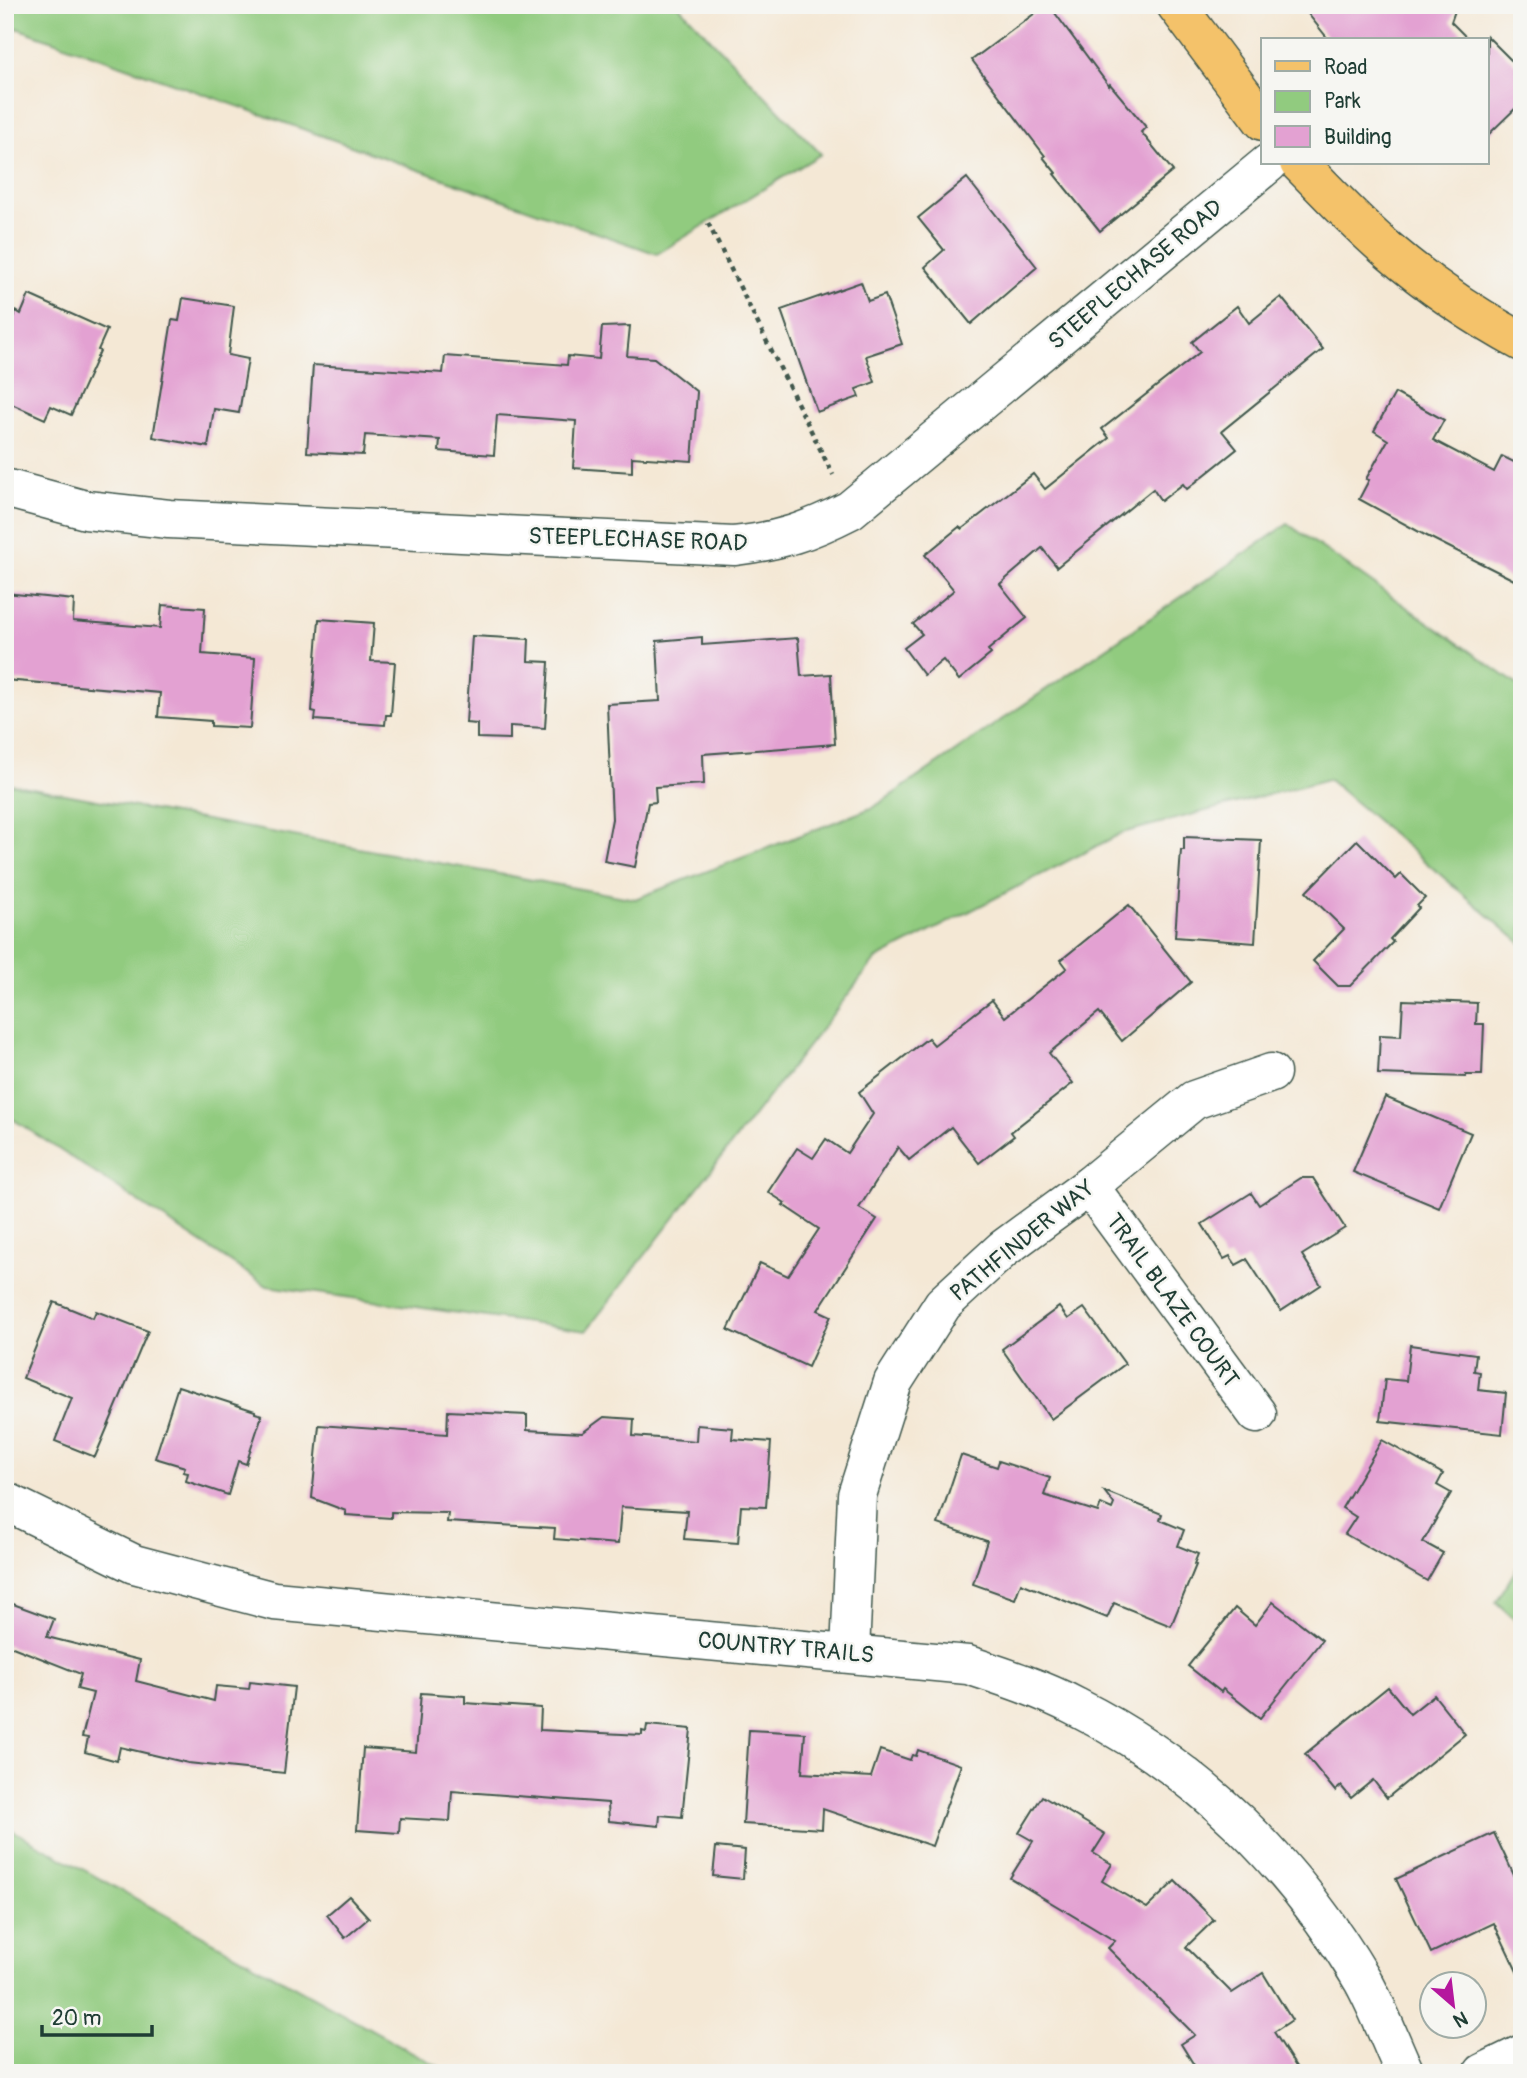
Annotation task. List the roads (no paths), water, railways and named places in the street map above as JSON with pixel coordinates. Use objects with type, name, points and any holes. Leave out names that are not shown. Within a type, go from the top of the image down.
[{"type":"main road","points":[[1176,5],[1261,118]]},
{"type":"main road","points":[[1300,164],[1397,258],[1489,324],[1522,342]]},
{"type":"street","name":"STEEPLECHASE ROAD","points":[[5,488],[86,510],[170,519],[734,546],[790,537],[850,510],[1268,164]]},
{"type":"street","name":"PATHFINDER WAY","points":[[850,1652],[857,1495],[893,1382],[943,1304],[1003,1249],[1089,1186],[1195,1100],[1271,1073]]},
{"type":"street","name":"TRAIL BLAZE COURT","points":[[1089,1186],[1256,1414]]},
{"type":"street","name":"COUNTRY TRAILS","points":[[5,1502],[134,1564],[274,1601],[968,1664],[1023,1683],[1108,1724],[1174,1766],[1239,1821],[1299,1886],[1334,1934],[1364,1984],[1405,2073]]},
{"type":"street","points":[[1483,2073],[1522,2054]]}]
